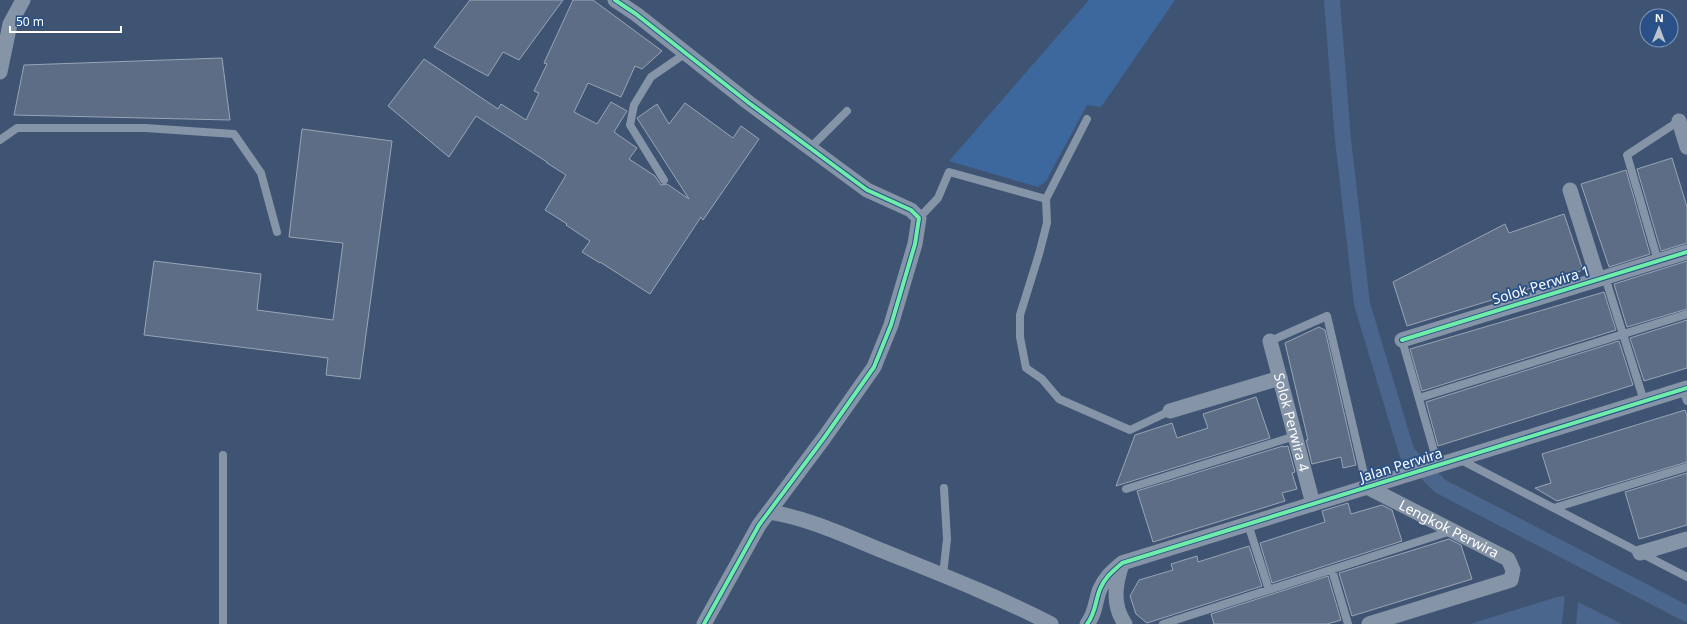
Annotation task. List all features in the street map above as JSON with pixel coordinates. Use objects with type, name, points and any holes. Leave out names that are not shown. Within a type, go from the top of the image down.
[{"type":"street","points":[[0,72],[10,24],[22,0]]},
{"type":"street","points":[[615,0],[636,14],[748,103],[866,190],[911,210],[920,218],[915,244],[893,318],[874,367],[769,512],[748,544],[704,624]]},
{"type":"street","points":[[1680,121],[1687,147]]},
{"type":"street","points":[[1570,190],[1602,278]]},
{"type":"street","name":"Solok Perwira 1","points":[[1402,340],[1687,252]]},
{"type":"street","name":"Solok Perwira 4","points":[[1270,341],[1313,504]]},
{"type":"street","points":[[1170,412],[1280,378]]},
{"type":"street","name":"Jalan Perwira","points":[[1122,563],[1644,401],[1686,392]]},
{"type":"street","name":"Lengkok Perwira","points":[[1367,487],[1508,560],[1513,570],[1511,580],[1369,624]]},
{"type":"street","points":[[769,512],[784,514],[804,520],[943,575],[1051,624]]},
{"type":"street","points":[[1640,553],[1687,539]]},
{"type":"street","points":[[1087,624],[1094,614],[1100,590],[1108,575],[1122,563]]},
{"type":"street","points":[[1122,563],[1116,581],[1115,597],[1119,615],[1125,624]]},
{"type":"lane","points":[[664,180],[630,125],[634,105],[651,77],[686,53]]},
{"type":"lane","points":[[810,148],[847,111]]},
{"type":"lane","points":[[1087,119],[1046,199],[1047,223],[1020,315],[1020,337],[1026,368],[1042,379],[1059,399],[1130,430],[1170,412]]},
{"type":"lane","points":[[1658,261],[1627,155],[1680,121]]},
{"type":"lane","points":[[0,140],[17,128],[144,128],[234,134],[261,173],[277,232]]},
{"type":"lane","points":[[920,218],[938,198],[949,172],[1046,199]]},
{"type":"lane","points":[[1602,278],[1644,401]]},
{"type":"lane","points":[[1419,398],[1687,314]]},
{"type":"lane","points":[[1270,341],[1327,316],[1367,487]]},
{"type":"lane","points":[[1402,340],[1438,465]]},
{"type":"lane","points":[[1126,489],[1295,436]]},
{"type":"lane","points":[[223,455],[223,624]]},
{"type":"lane","points":[[1459,459],[1687,577]]},
{"type":"lane","points":[[1554,508],[1687,467]]},
{"type":"lane","points":[[943,575],[947,539],[944,488]]},
{"type":"lane","points":[[1248,524],[1269,590]]},
{"type":"lane","points":[[1163,624],[1451,531]]},
{"type":"lane","points":[[1332,570],[1348,624]]},
{"type":"shaded area","points":[[1089,0],[1175,0],[1101,107],[1087,105],[1046,181],[1038,187],[949,161]]},
{"type":"shaded area","points":[[1565,596],[1562,624],[1470,624],[1557,597]]},
{"type":"shaded area","points":[[1578,602],[1622,624],[1576,624]]},
{"type":"building","points":[[470,0],[563,0],[519,60],[503,52],[488,76],[434,47]]},
{"type":"building","points":[[573,0],[593,0],[662,51],[642,69],[635,66],[621,97],[588,83],[574,112],[597,124],[611,102],[627,111],[614,132],[637,148],[629,159],[655,176],[661,185],[667,184],[689,199],[637,118],[657,104],[669,124],[685,103],[733,138],[741,126],[759,139],[703,220],[701,217],[650,294],[582,252],[590,241],[545,210],[566,175],[476,116],[449,157],[388,106],[424,59],[498,109],[501,104],[526,120],[539,93],[534,91],[547,64],[544,63]]},
{"type":"building","points":[[222,58],[230,120],[14,115],[24,65]]},
{"type":"building","points":[[302,129],[392,141],[360,379],[326,375],[328,358],[144,335],[154,261],[261,274],[257,310],[333,320],[343,243],[289,237]]},
{"type":"building","points":[[1672,158],[1687,207],[1687,243],[1661,251],[1637,169]]},
{"type":"building","points":[[1626,170],[1650,254],[1609,267],[1581,184]]},
{"type":"building","points":[[1564,214],[1583,270],[1531,288],[1407,326],[1393,282],[1505,224],[1509,233]]},
{"type":"building","points":[[1687,261],[1687,309],[1627,327],[1614,284]]},
{"type":"building","points":[[1604,292],[1616,330],[1422,391],[1410,349]]},
{"type":"building","points":[[1687,320],[1687,368],[1644,381],[1630,338]]},
{"type":"building","points":[[1319,327],[1325,330],[1356,465],[1343,468],[1341,457],[1312,464],[1306,440],[1308,440],[1285,343]]},
{"type":"building","points":[[1619,341],[1633,385],[1438,446],[1426,402]]},
{"type":"building","points":[[1256,397],[1270,438],[1116,486],[1135,435],[1172,423],[1177,438],[1208,428],[1203,414]]},
{"type":"building","points":[[1685,410],[1687,416],[1687,462],[1557,501],[1535,488],[1551,483],[1542,454]]},
{"type":"building","points":[[1283,446],[1288,446],[1295,472],[1292,473],[1297,489],[1282,493],[1285,501],[1153,542],[1137,491]]},
{"type":"building","points":[[1687,473],[1687,525],[1639,539],[1625,492]]},
{"type":"building","points":[[1348,503],[1351,514],[1382,505],[1392,510],[1402,541],[1272,583],[1260,543],[1325,522],[1322,511]]},
{"type":"building","points":[[1449,539],[1461,545],[1472,579],[1352,616],[1339,573]]},
{"type":"building","points":[[1249,546],[1262,586],[1147,623],[1136,614],[1130,596],[1139,580],[1173,570],[1171,564],[1197,556],[1198,562]]},
{"type":"building","points":[[1328,576],[1341,620],[1327,624],[1214,624],[1211,614]]},
{"type":"waterway","points":[[1332,0],[1343,140],[1362,304],[1407,453],[1440,486],[1687,614]]},
{"type":"cycle path","points":[[615,0],[636,14],[749,103],[867,190],[911,210],[919,218],[915,244],[891,325],[874,367],[824,438],[759,525],[704,624]]},
{"type":"cycle path","points":[[1402,340],[1687,252]]},
{"type":"cycle path","points":[[1087,624],[1092,616],[1098,593],[1104,581],[1122,563],[1687,388]]}]
